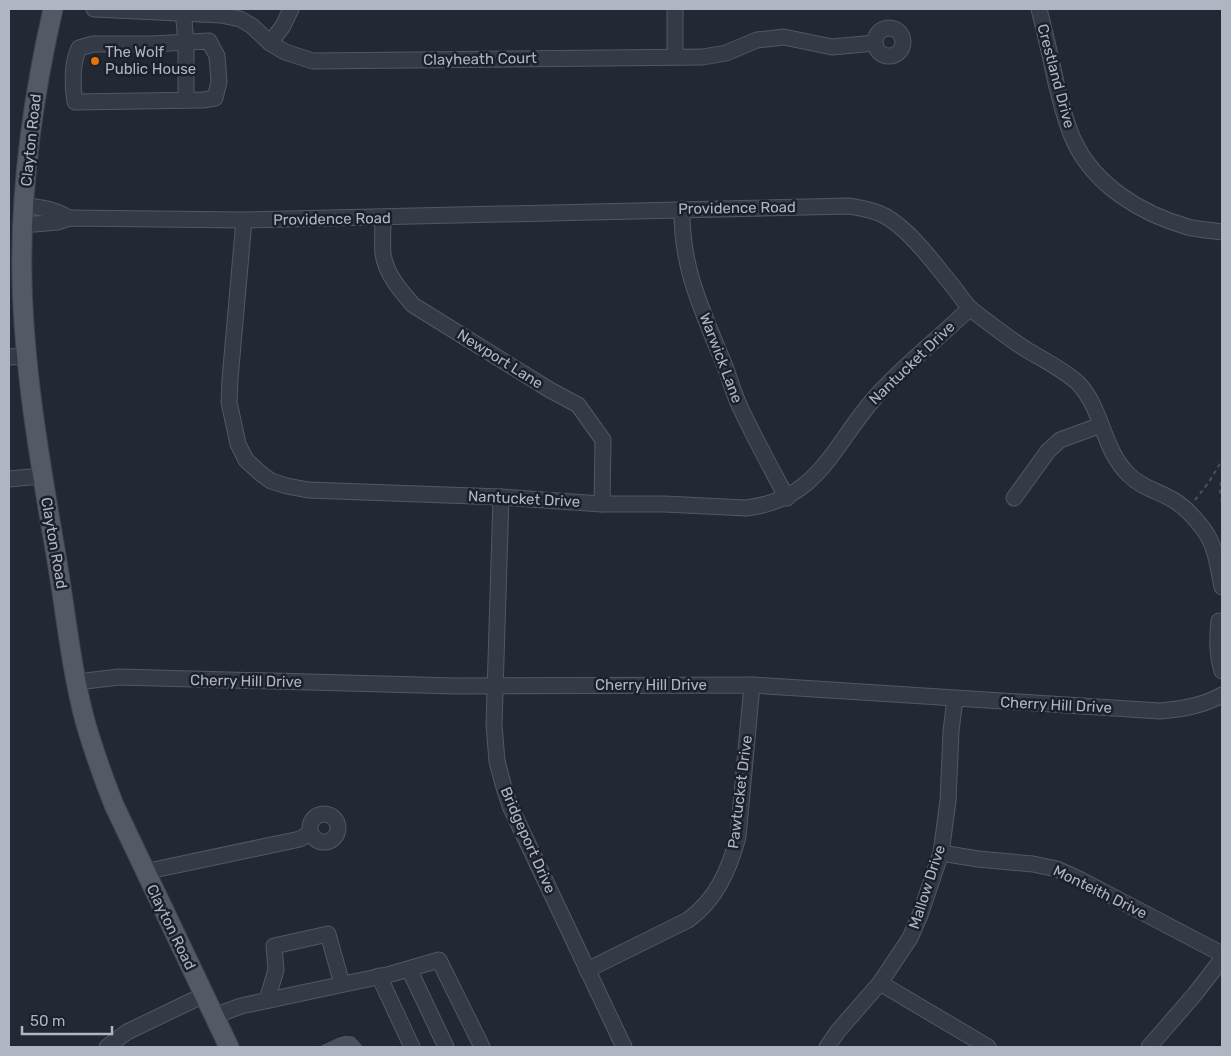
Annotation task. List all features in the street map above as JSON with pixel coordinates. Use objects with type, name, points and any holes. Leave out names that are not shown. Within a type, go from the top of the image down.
[{"type":"main road","name":"Clayton Road","points":[[53,9],[41,62],[31,127],[24,206],[18,356],[42,476],[77,682],[85,720],[98,765],[144,872],[229,1047]]},
{"type":"street","name":"Clayheath Court","points":[[97,9],[221,12],[252,26],[270,43],[285,52],[313,61],[714,56],[757,40],[784,37],[832,47],[875,42]]},
{"type":"street","points":[[270,43],[283,26],[291,9]]},
{"type":"street","points":[[675,9],[675,56]]},
{"type":"street","name":"Crestland Drive","points":[[1039,9],[1064,115],[1074,141],[1087,165],[1120,195],[1154,215],[1190,228],[1222,232]]},
{"type":"street","points":[[184,11],[186,100]]},
{"type":"street","points":[[209,41],[217,56],[218,82],[215,98],[75,102],[73,92],[76,56],[79,48],[93,44],[186,43],[209,41]]},
{"type":"street","name":"Providence Road","points":[[24,206],[42,207],[58,211],[69,218]]},
{"type":"street","name":"Providence Road","points":[[23,225],[58,222],[69,218],[244,220],[849,206],[866,209],[884,216],[897,224],[916,243],[970,308],[1005,336],[1057,368],[1078,384],[1096,410],[1108,445],[1115,458],[1129,476],[1143,486],[1174,500],[1187,510],[1205,531],[1213,547],[1222,587]]},
{"type":"street","name":"Warwick Lane","points":[[682,209],[682,234],[694,291],[727,370],[740,408],[786,498]]},
{"type":"street","name":"Newport Lane","points":[[383,218],[383,255],[389,272],[399,290],[413,305],[550,390],[578,405],[603,440],[602,504]]},
{"type":"street","name":"Nantucket Drive","points":[[244,220],[229,402],[238,444],[246,460],[271,481],[308,490],[501,497],[602,504],[758,507],[786,498],[814,477],[870,402],[882,389],[970,308]]},
{"type":"street","points":[[1014,498],[1048,451],[1060,440],[1101,425]]},
{"type":"street","points":[[9,480],[42,476]]},
{"type":"street","name":"Bridgeport Drive","points":[[501,497],[494,686],[494,725],[497,761],[510,806],[624,1047]]},
{"type":"street","points":[[1219,621],[1217,644],[1222,671]]},
{"type":"street","name":"Cherry Hill Drive","points":[[77,682],[119,677],[456,686],[752,685],[1160,711],[1184,709],[1208,703],[1222,695]]},
{"type":"street","name":"Pawtucket Drive","points":[[587,970],[688,920],[700,912],[719,886],[733,856],[738,838],[752,685]]},
{"type":"street","name":"Mallow Drive","points":[[827,1047],[843,1025],[880,983],[910,938],[920,915],[941,853],[948,801],[955,699]]},
{"type":"street","points":[[144,872],[300,839],[310,834]]},
{"type":"street","name":"Monteith Drive","points":[[941,853],[978,859],[1033,864],[1057,869],[1222,954]]},
{"type":"street","points":[[268,1000],[276,970],[274,946],[328,934],[342,984]]},
{"type":"street","points":[[1149,1047],[1195,994],[1222,959]]},
{"type":"street","points":[[214,1016],[241,1006],[385,975],[439,960],[482,1047]]},
{"type":"street","points":[[409,969],[446,1047]]},
{"type":"street","points":[[385,975],[412,1047]]},
{"type":"street","points":[[880,983],[988,1047]]},
{"type":"street","points":[[107,1047],[128,1032],[204,995]]},
{"type":"path","points":[[1187,510],[1209,482],[1222,460]]},
{"type":"path","points":[[1222,474],[1220,490],[1222,503]]},
{"type":"building","points":[[354,1036],[364,1047],[317,1047],[338,1037]]},
{"type":"place","name":"The Wolf Public House","points":[[95,61]]}]
